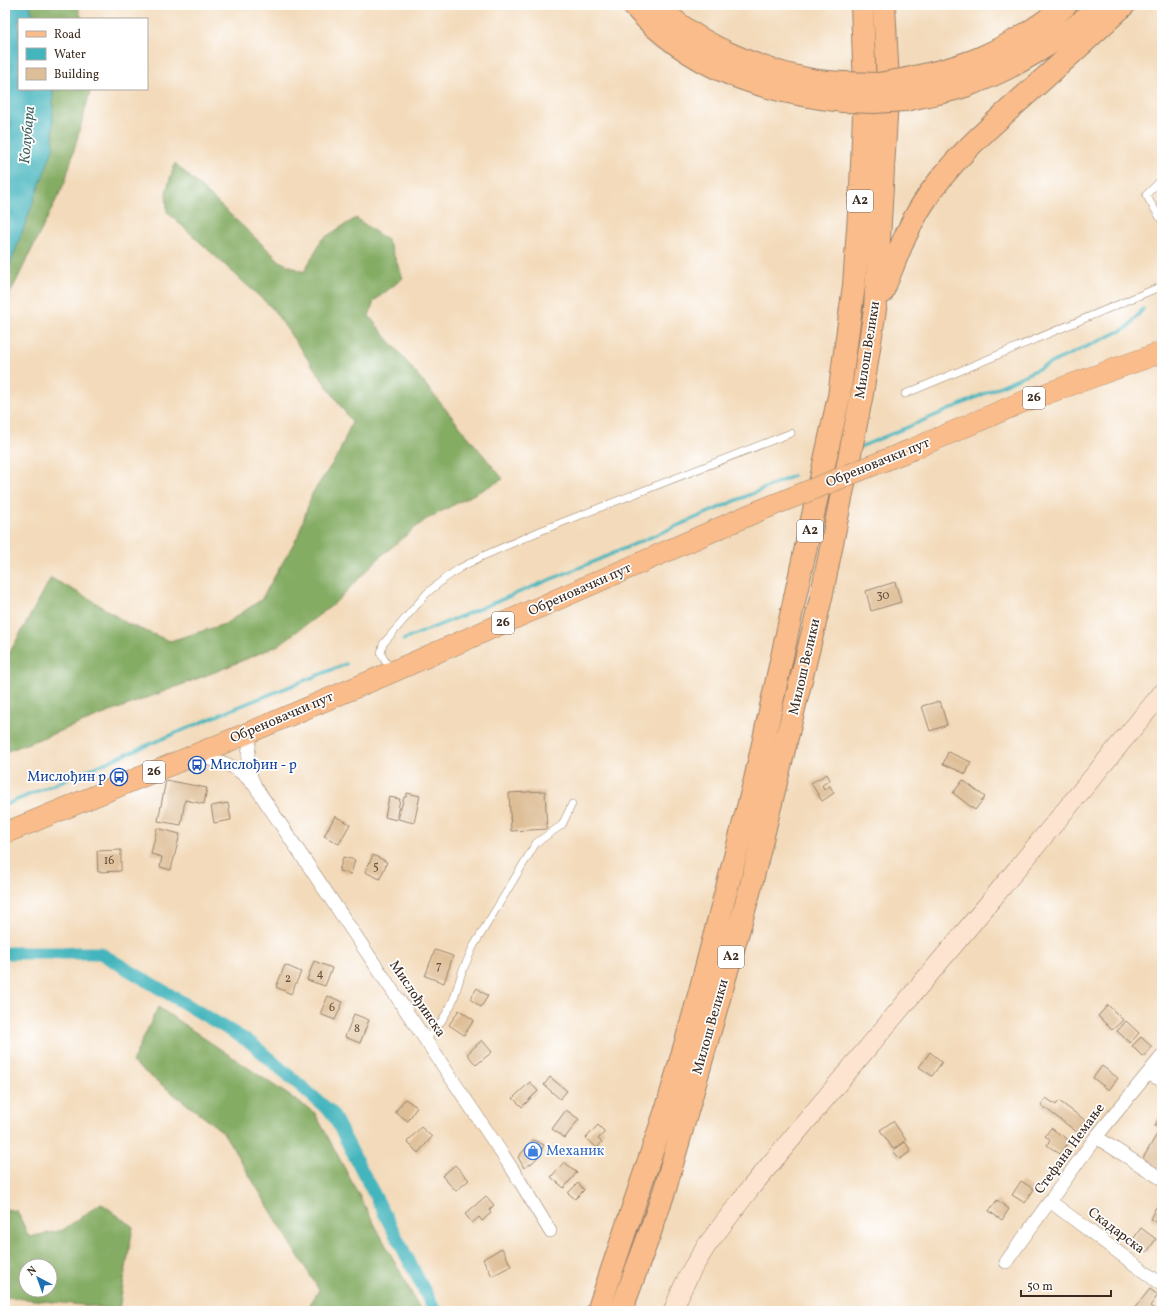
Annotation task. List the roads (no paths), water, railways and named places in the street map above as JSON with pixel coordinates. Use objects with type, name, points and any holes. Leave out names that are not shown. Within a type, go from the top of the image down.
[{"type":"highway","points":[[633,5],[659,31],[702,61],[727,73],[777,90],[812,98],[878,84],[907,89],[967,85],[1020,62],[1052,43],[1104,5]]},
{"type":"highway","points":[[657,5],[688,31],[720,49],[752,63],[793,76],[813,80],[843,92]]},
{"type":"highway","name":"Милош Велики","points":[[598,1311],[667,1108],[695,1010],[755,780],[839,396],[854,285],[862,186],[865,92],[862,5]]},
{"type":"highway","name":"Милош Велики","points":[[621,1311],[665,1189],[749,893],[821,598],[862,394],[875,309],[888,82],[884,5]]},
{"type":"highway","points":[[907,89],[945,70],[980,58],[1016,40],[1066,5]]},
{"type":"highway","points":[[875,309],[909,230],[922,206],[945,172],[970,145],[1124,5]]},
{"type":"main road","name":"Обреновачки пут","points":[[5,833],[194,756],[392,672],[756,512],[1020,404],[1160,352]]},
{"type":"main road","points":[[673,1311],[682,1288],[699,1257],[752,1186],[1162,693]]},
{"type":"street","name":"Мислођинска","points":[[248,733],[251,741],[248,756],[248,767],[255,786]]},
{"type":"street","name":"Мислођинска","points":[[194,756],[228,764],[242,773],[255,786],[513,1170],[550,1231]]},
{"type":"street","name":"Стефана Немање","points":[[1006,1262],[1051,1202],[1096,1137],[1162,1056]]},
{"type":"street","points":[[1148,1074],[1162,1080]]},
{"type":"street","points":[[1096,1137],[1162,1179]]},
{"type":"street","name":"Скадарска","points":[[1051,1202],[1162,1285]]},
{"type":"lane","points":[[1162,179],[1146,195],[1162,221]]},
{"type":"lane","points":[[905,394],[1162,286]]},
{"type":"lane","points":[[392,672],[381,654],[383,644],[427,593],[460,568],[483,556],[540,531],[791,433]]},
{"type":"lane","points":[[426,1040],[441,1022],[450,1007],[462,972],[473,947],[536,844],[562,825],[572,804]]},
{"type":"water","name":"Колубара","points":[[5,5],[30,5],[34,18],[18,18],[18,90],[53,90],[53,149],[10,265],[5,272],[5,138],[11,126],[5,99]]},
{"type":"waterway","points":[[860,447],[953,408],[1127,328],[1143,309]]},
{"type":"waterway","points":[[403,640],[593,562],[793,476]]},
{"type":"waterway","points":[[5,805],[238,707],[346,664]]},
{"type":"waterway","points":[[5,953],[100,953],[251,1043],[332,1113],[435,1311]]},
{"type":"place","name":"Мислођин - р","points":[[197,765]]},
{"type":"place","name":"Мислођин р","points":[[119,777]]},
{"type":"place","name":"Механик","points":[[533,1151]]}]
